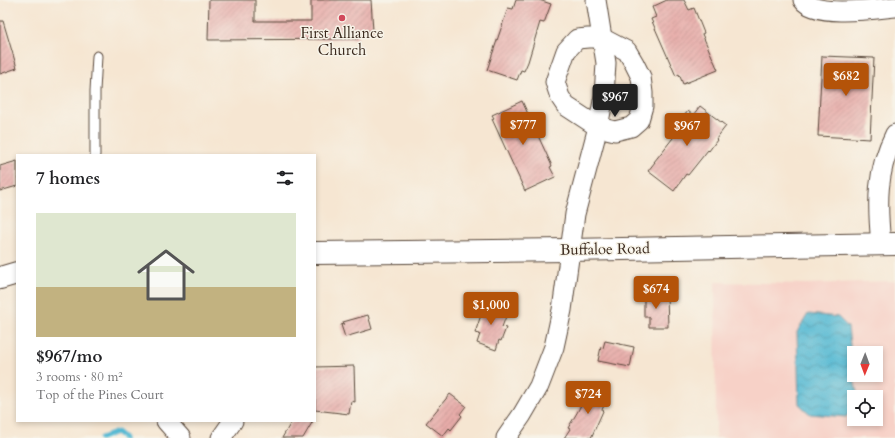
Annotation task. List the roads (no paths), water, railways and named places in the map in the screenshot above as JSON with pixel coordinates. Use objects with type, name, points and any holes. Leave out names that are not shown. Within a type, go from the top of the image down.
[{"type":"main road","name":"Buffaloe Road","points":[[316,253],[570,242],[888,244]]},
{"type":"main road","points":[[0,278],[16,273]]},
{"type":"street","points":[[506,438],[522,416],[539,386],[554,347],[562,310],[575,214],[598,127],[605,89],[606,63],[596,0]]},
{"type":"street","points":[[803,0],[805,3],[817,9],[848,11],[895,7]]},
{"type":"street","points":[[602,38],[627,52],[641,77],[643,100],[639,120],[631,127],[615,131],[598,127],[566,106],[560,97],[556,82],[566,52],[577,39],[602,38]]},
{"type":"street","points":[[888,244],[878,209],[883,165],[895,134]]},
{"type":"street","points":[[167,422],[181,438]]},
{"type":"street","points":[[221,438],[231,422]]},
{"type":"lane","points":[[95,154],[95,91],[97,56]]},
{"type":"water","points":[[808,314],[838,317],[848,327],[850,346],[847,346],[847,382],[855,382],[856,390],[847,390],[846,417],[810,414],[799,404],[797,332]]},
{"type":"waterway","points":[[101,438],[117,432],[124,438]]},
{"type":"place","name":"First Alliance Church","points":[[342,18]]}]
